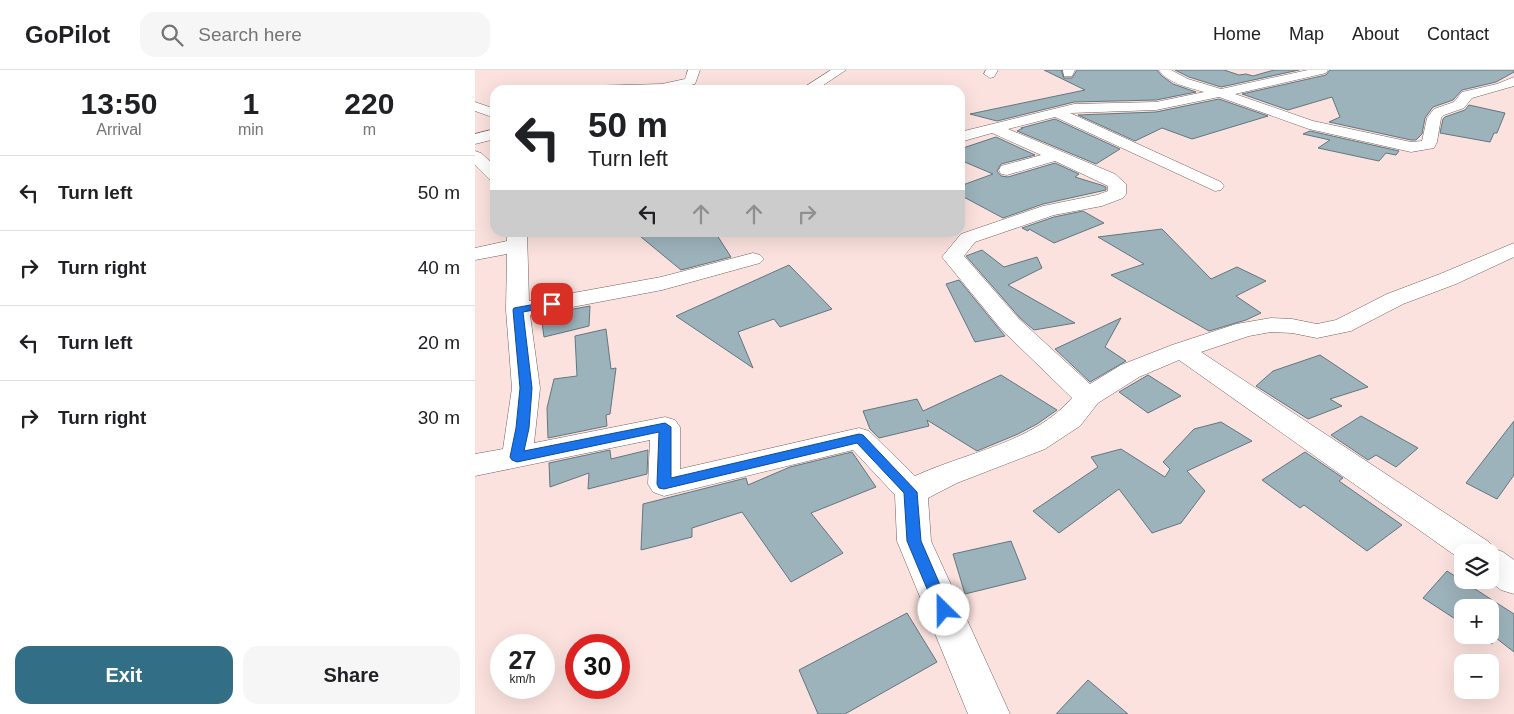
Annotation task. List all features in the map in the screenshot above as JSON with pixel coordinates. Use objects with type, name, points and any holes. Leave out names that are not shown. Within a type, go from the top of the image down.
[{"type":"street","points":[[678,85],[691,81],[694,70]]},
{"type":"street","points":[[815,85],[840,70]]},
{"type":"street","points":[[1165,70],[1168,74],[1184,82],[1220,92],[1309,125],[1401,146],[1421,147],[1430,143],[1435,118],[1438,113],[1459,106],[1467,95],[1501,87],[1514,81]]},
{"type":"street","points":[[965,136],[1085,106],[1157,106],[1285,80],[1322,70]]},
{"type":"street","points":[[475,106],[490,112]]},
{"type":"street","points":[[1056,112],[1215,186]]},
{"type":"street","points":[[994,129],[1109,178],[1117,184],[1117,194],[1102,200],[1050,210],[968,238],[953,257],[1010,324],[1088,397]]},
{"type":"street","points":[[475,139],[490,135]]},
{"type":"street","points":[[1007,170],[1057,155]]},
{"type":"street","points":[[475,156],[490,170]]},
{"type":"street","points":[[475,254],[517,239],[518,310],[526,388],[523,428],[517,457]]},
{"type":"street","points":[[911,492],[945,475],[1034,442],[1070,419],[1088,397],[1130,372],[1181,350],[1245,330],[1271,325],[1292,326],[1317,331],[1342,326],[1395,299],[1448,279],[1514,249]]},
{"type":"street","points":[[518,310],[662,283],[753,259]]},
{"type":"street","points":[[1181,350],[1465,544]]},
{"type":"street","points":[[475,465],[665,427],[664,484],[859,438],[911,492],[914,541],[989,714]]},
{"type":"street","points":[[1499,568],[1514,579]]},
{"type":"building","points":[[1044,70],[1061,70],[1064,78],[1072,78],[1077,70],[1157,70],[1173,84],[1196,92],[1156,100],[1074,102],[997,121],[970,114],[1085,90]]},
{"type":"building","points":[[1175,70],[1224,70],[1239,75],[1253,76],[1274,70],[1299,70],[1221,87],[1189,77]]},
{"type":"building","points":[[1330,70],[1514,70],[1514,72],[1496,82],[1462,90],[1453,100],[1433,107],[1425,118],[1422,134],[1416,140],[1329,122],[1340,117],[1332,97],[1288,110],[1242,94],[1326,75]]},
{"type":"building","points":[[1219,99],[1268,116],[1192,139],[1162,128],[1135,141],[1078,115],[1156,112]]},
{"type":"building","points":[[1469,105],[1505,113],[1497,133],[1494,133],[1490,142],[1440,133],[1445,117],[1465,110]]},
{"type":"building","points":[[1055,119],[1120,149],[1096,164],[1017,131],[1023,128],[1021,128]]},
{"type":"building","points":[[1310,131],[1399,151],[1396,155],[1386,153],[1379,161],[1318,148],[1330,140],[1303,134]]},
{"type":"building","points":[[996,137],[1035,155],[1001,164],[997,171],[1001,176],[1008,177],[1055,163],[1079,174],[1075,177],[1106,187],[1106,190],[1043,204],[1003,218],[965,198],[965,184],[993,174],[965,162],[965,147]]},
{"type":"building","points":[[1083,211],[1104,223],[1054,243],[1029,229],[1028,231],[1022,228],[1054,217]]},
{"type":"building","points":[[1162,229],[1211,279],[1237,267],[1266,281],[1236,296],[1261,313],[1246,320],[1209,331],[1111,275],[1144,264],[1098,237]]},
{"type":"building","points":[[641,237],[718,237],[731,257],[681,270]]},
{"type":"building","points":[[982,250],[1004,267],[1037,257],[1042,268],[1008,285],[1075,323],[1034,330],[1020,318],[966,256]]},
{"type":"building","points":[[789,265],[832,309],[780,327],[774,319],[738,332],[753,368],[676,316]]},
{"type":"building","points":[[959,280],[1005,336],[975,342],[946,284]]},
{"type":"building","points":[[590,306],[589,326],[544,337],[541,315]]},
{"type":"building","points":[[1121,318],[1105,347],[1126,361],[1090,382],[1055,349]]},
{"type":"building","points":[[606,329],[611,369],[616,368],[610,414],[606,415],[607,426],[548,438],[547,408],[554,379],[577,376],[575,336]]},
{"type":"building","points":[[1320,355],[1368,387],[1330,399],[1342,406],[1308,419],[1256,386],[1273,371]]},
{"type":"building","points":[[1001,375],[1057,410],[1018,434],[977,451],[927,420],[929,426],[879,438],[870,429],[863,411],[917,399],[923,411]]},
{"type":"building","points":[[1148,375],[1181,396],[1148,413],[1119,392]]},
{"type":"building","points":[[1361,416],[1418,448],[1396,467],[1376,455],[1368,460],[1331,435]]},
{"type":"building","points":[[1514,421],[1514,475],[1497,499],[1466,483]]},
{"type":"building","points":[[1221,422],[1252,441],[1187,471],[1205,491],[1181,523],[1152,533],[1119,489],[1059,533],[1033,511],[1098,467],[1091,457],[1121,449],[1165,477],[1170,469],[1163,462],[1194,429]]},
{"type":"building","points":[[610,450],[611,459],[648,450],[647,474],[588,489],[589,473],[550,487],[549,463]]},
{"type":"building","points":[[852,452],[876,487],[811,513],[843,553],[791,582],[742,512],[692,528],[692,537],[641,550],[643,504],[746,478],[748,485],[790,467]]},
{"type":"building","points":[[1305,452],[1343,478],[1339,481],[1402,525],[1367,551],[1304,505],[1300,508],[1262,480]]},
{"type":"building","points":[[1011,541],[1026,579],[965,594],[953,554]]},
{"type":"building","points":[[1447,571],[1454,575],[1454,589],[1475,589],[1491,599],[1454,599],[1454,618],[1423,598]]},
{"type":"building","points":[[1499,604],[1514,614],[1514,652],[1499,640]]},
{"type":"building","points":[[907,613],[937,662],[845,714],[818,714],[799,670]]},
{"type":"building","points":[[1088,680],[1128,714],[1056,714]]},
{"type":"route","points":[[552,304],[518,310],[526,388],[523,428],[517,457],[665,427],[664,484],[859,438],[911,492],[914,541],[944,610]]}]
